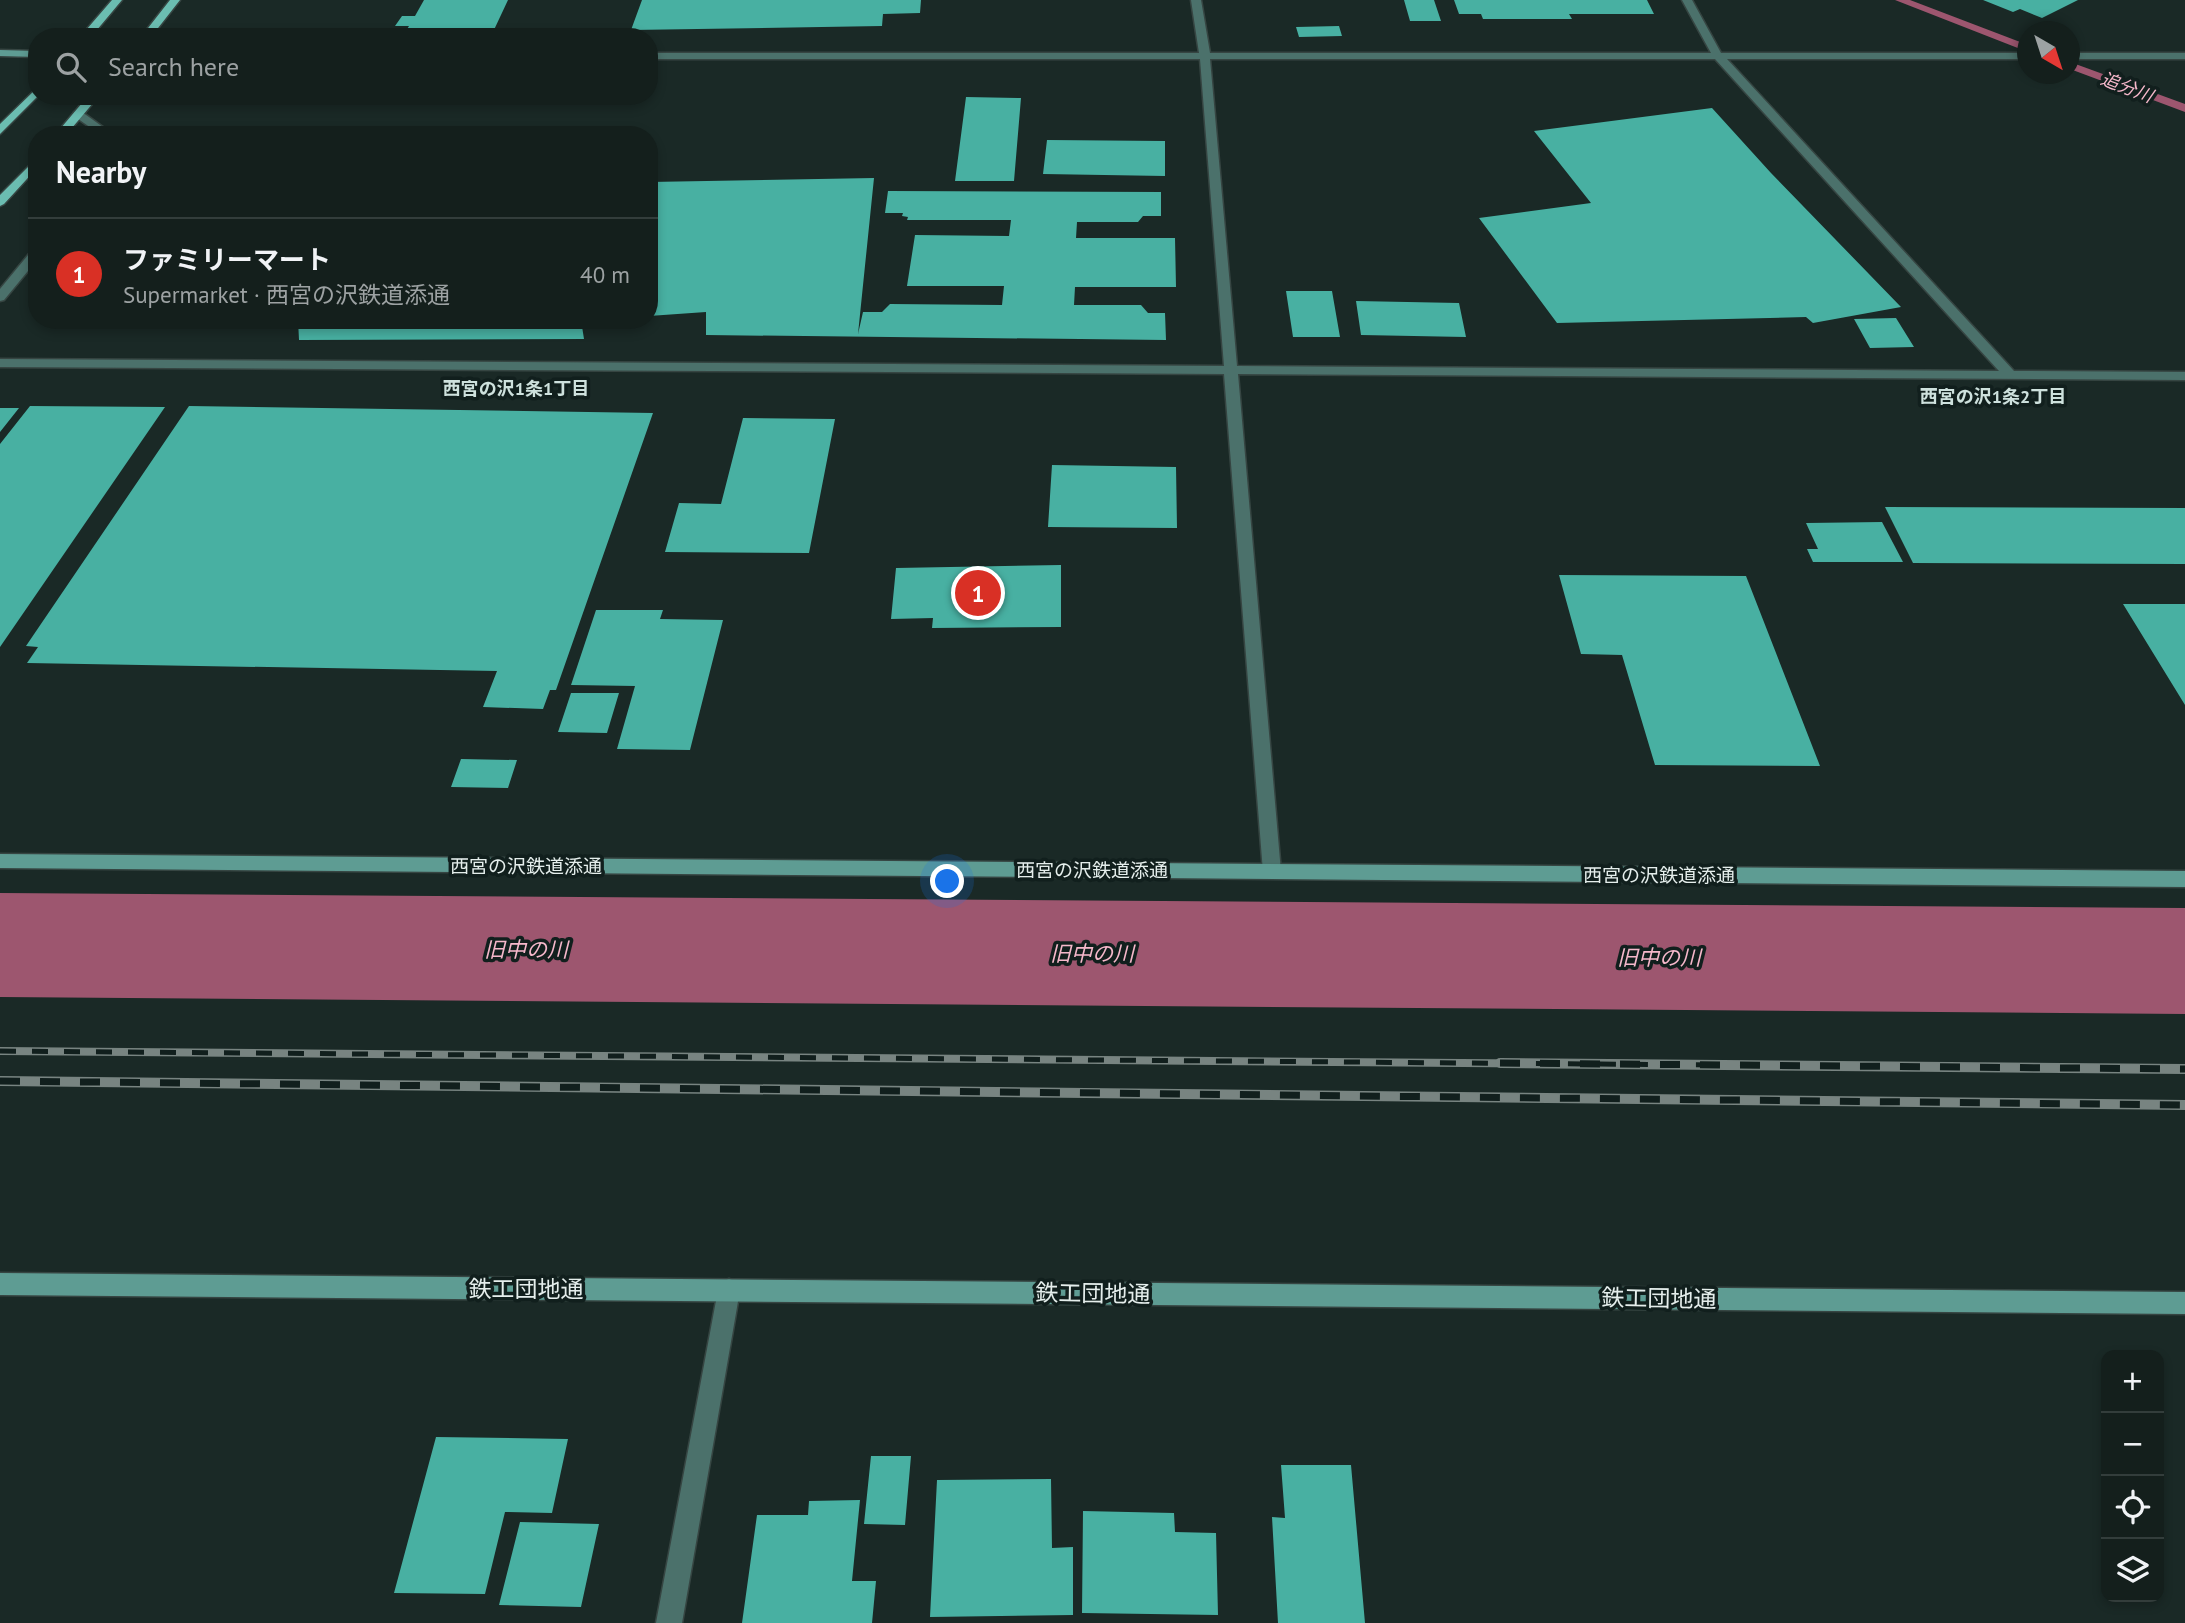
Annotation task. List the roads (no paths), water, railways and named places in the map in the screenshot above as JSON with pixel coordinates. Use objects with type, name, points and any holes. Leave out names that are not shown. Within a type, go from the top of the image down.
[{"type":"main road","points":[[93,28],[117,0]]},
{"type":"main road","points":[[153,28],[175,0]]},
{"type":"main road","points":[[0,131],[28,101]]},
{"type":"main road","points":[[68,126],[86,105]]},
{"type":"main road","points":[[0,202],[28,171]]},
{"type":"street","points":[[1196,0],[1205,56],[1272,872]]},
{"type":"street","points":[[1687,0],[1717,56],[2010,375]]},
{"type":"street","points":[[0,53],[28,54]]},
{"type":"street","points":[[658,55],[2017,56]]},
{"type":"street","points":[[2080,56],[2185,56]]},
{"type":"street","points":[[78,114],[96,126]]},
{"type":"street","points":[[0,297],[28,263]]},
{"type":"street","points":[[0,363],[2185,376]]},
{"type":"street","name":"西宮の沢鉄道添通","points":[[0,861],[2185,879]]},
{"type":"street","name":"鉄工団地通","points":[[0,1284],[2185,1303]]},
{"type":"street","points":[[669,1623],[730,1290]]},
{"type":"waterway","name":"追分川","points":[[1900,0],[2017,45]]},
{"type":"waterway","name":"追分川","points":[[2080,69],[2185,108]]},
{"type":"waterway","name":"旧中の川","points":[[0,945],[2185,961]]},
{"type":"railway","points":[[0,1051],[1712,1065]]},
{"type":"railway","points":[[1500,1063],[2185,1069]]},
{"type":"railway","points":[[0,1081],[2185,1105]]},
{"type":"place","name":"ファミリーマート","points":[[978,593]]},
{"type":"district","name":"西宮の沢1条1丁目","points":[[516,388]]},
{"type":"district","name":"西宮の沢1条2丁目","points":[[1993,396]]}]
